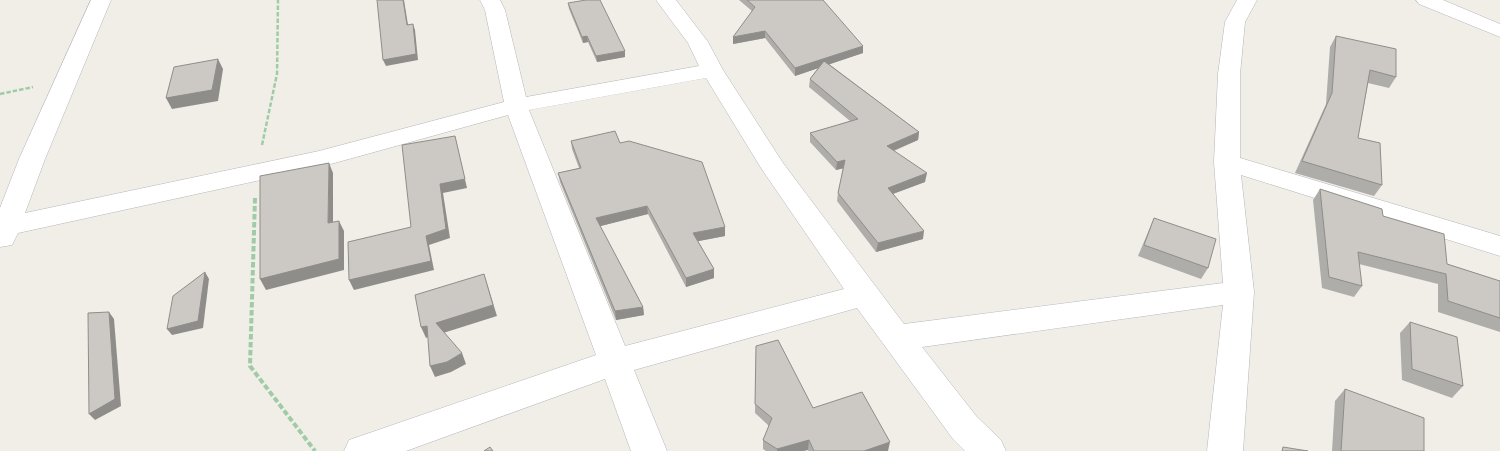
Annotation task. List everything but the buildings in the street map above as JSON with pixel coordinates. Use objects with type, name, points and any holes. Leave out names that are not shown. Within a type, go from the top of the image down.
[{"type":"street","points":[[3,234],[32,159],[101,0]]},
{"type":"street","points":[[490,0],[494,10],[516,106],[649,451]]},
{"type":"street","points":[[666,0],[698,42],[712,70],[774,168],[864,295],[965,428],[988,451]]},
{"type":"street","points":[[1225,451],[1239,292],[1227,162],[1229,74],[1235,22],[1247,0]]},
{"type":"street","points":[[1426,0],[1500,31]]},
{"type":"street","points":[[3,234],[320,158],[516,106],[712,70]]},
{"type":"street","points":[[1227,162],[1500,246]]},
{"type":"street","points":[[895,338],[1239,292]]},
{"type":"street","points":[[362,451],[615,362],[864,295]]},
{"type":"path","points":[[278,0],[277,74],[256,172],[250,366],[315,451]]}]
